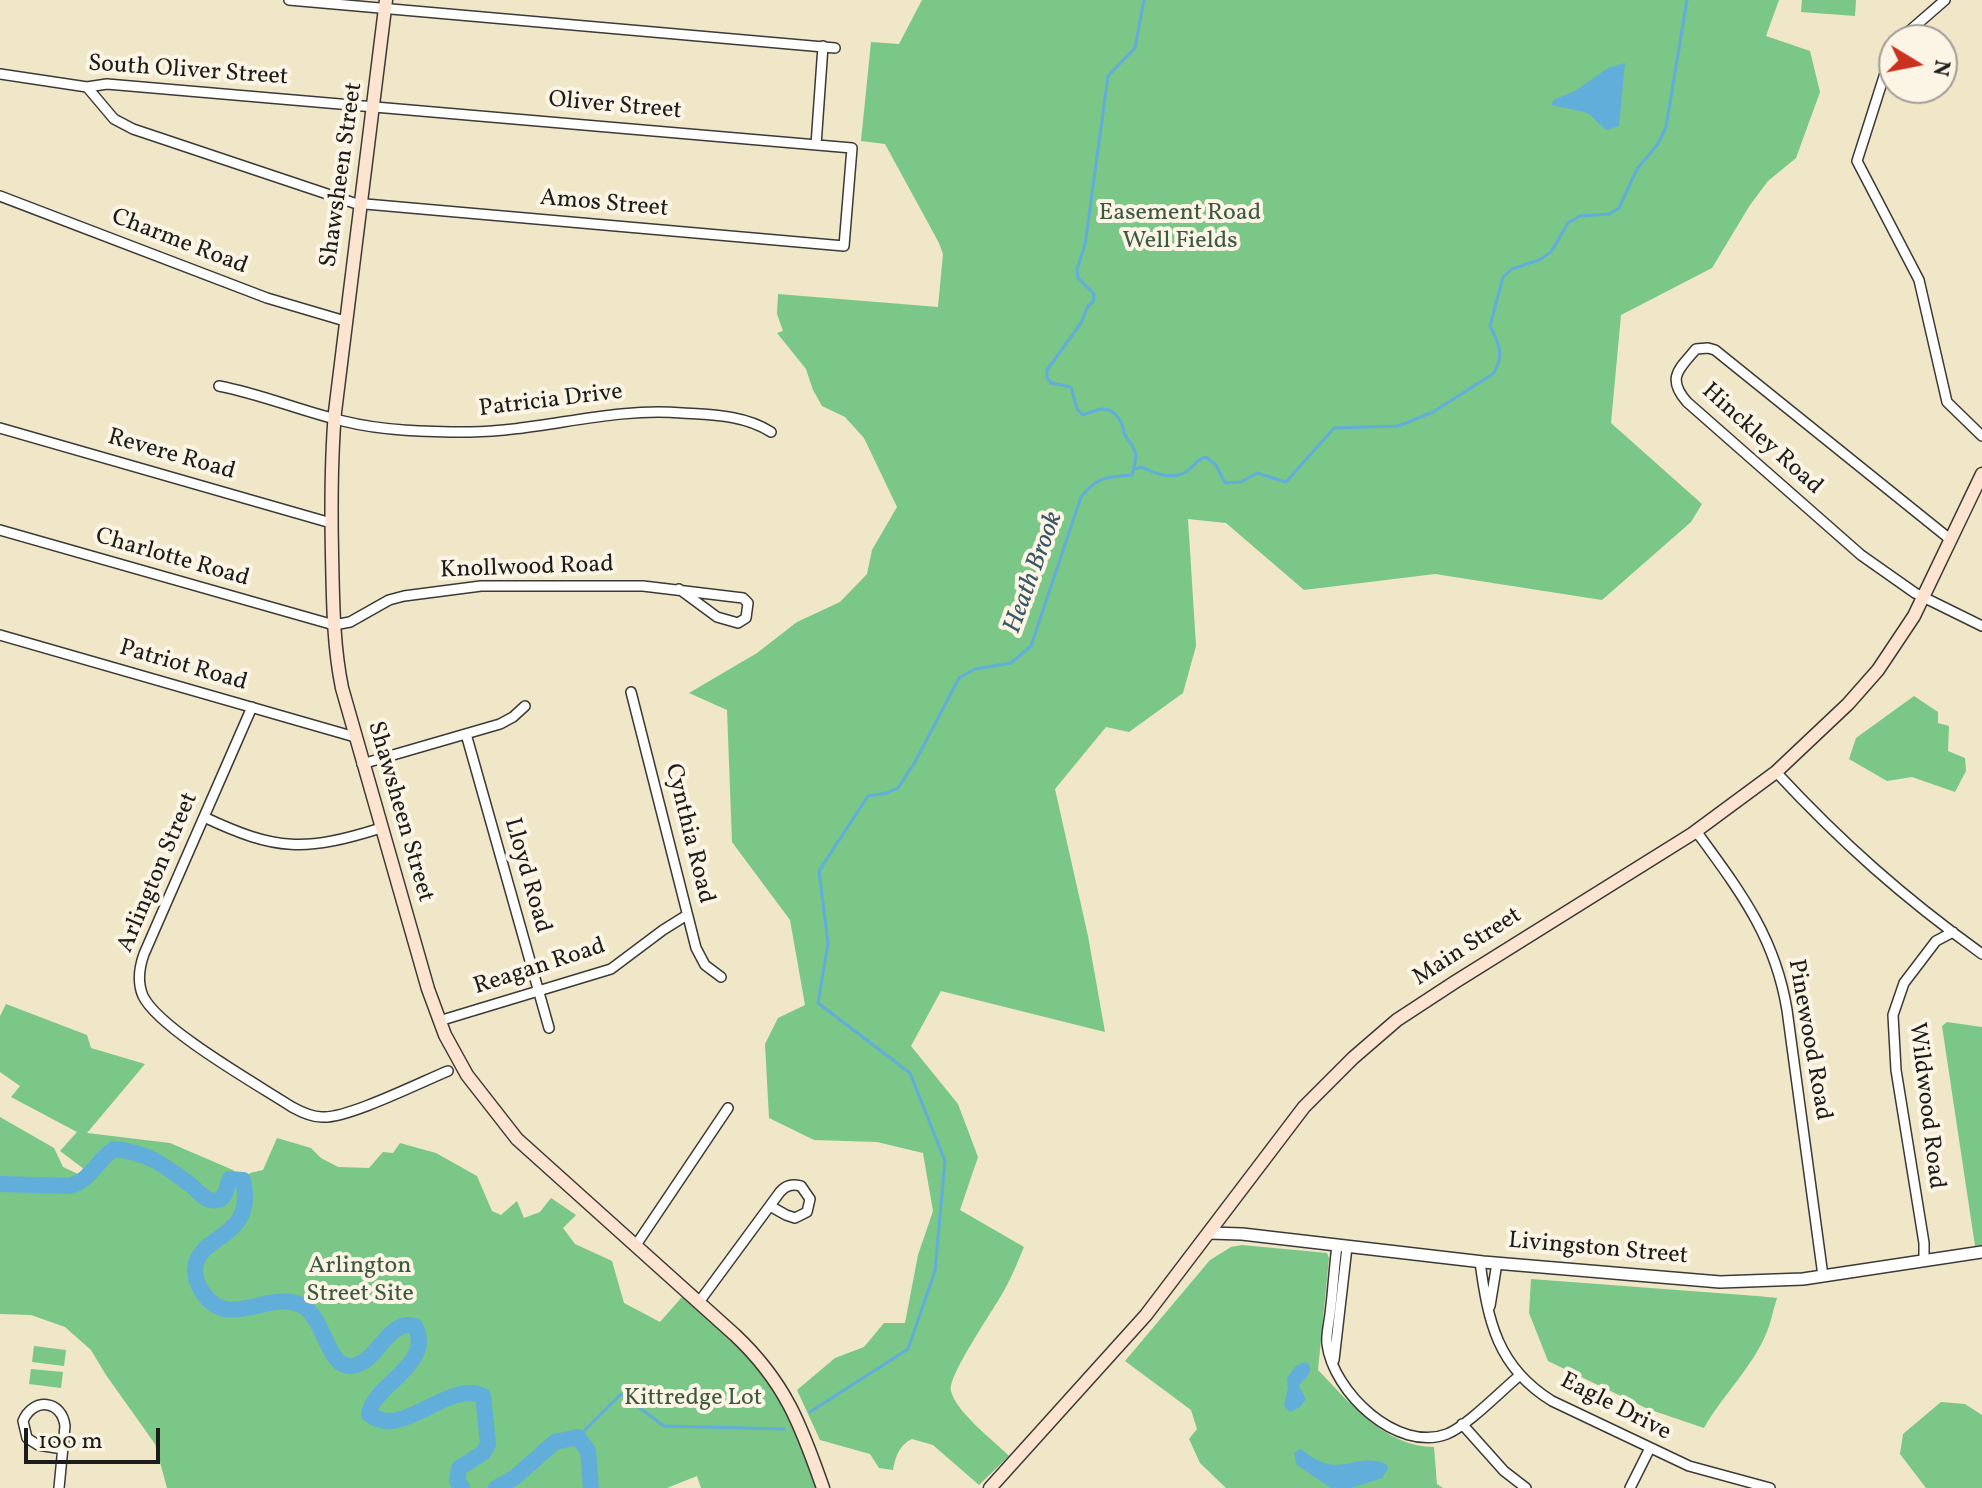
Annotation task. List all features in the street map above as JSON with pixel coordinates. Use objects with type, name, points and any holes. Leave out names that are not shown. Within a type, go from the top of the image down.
[{"type":"main road","name":"Shawsheen Street","points":[[386,4],[334,419],[331,523],[334,625],[342,688],[422,971],[439,1021],[475,1088],[517,1139],[746,1344],[777,1381],[795,1413],[823,1488]]},
{"type":"main road","name":"Main Street","points":[[990,1488],[1146,1315],[1304,1107],[1342,1068],[1379,1035],[1455,982],[1696,831],[1776,772],[1864,687],[1906,630],[1982,474]]},
{"type":"street","points":[[289,0],[386,4],[835,48]]},
{"type":"street","points":[[1914,24],[1932,5],[1945,0]]},
{"type":"street","points":[[816,145],[823,46]]},
{"type":"street","name":"South Oliver Street","points":[[0,74],[87,87],[107,84],[374,107]]},
{"type":"street","name":"Amos Street","points":[[87,87],[114,119],[133,129],[359,204],[844,246]]},
{"type":"street","points":[[1878,95],[1857,161],[1919,280],[1947,402],[1982,436]]},
{"type":"street","name":"Oliver Street","points":[[374,107],[852,148],[844,246]]},
{"type":"street","name":"Charme Road","points":[[0,196],[267,298],[345,321]]},
{"type":"street","name":"Hinckley Road","points":[[1923,597],[1861,555],[1706,420],[1679,393],[1677,373],[1696,349],[1715,350],[1951,540]]},
{"type":"street","name":"Patricia Drive","points":[[219,386],[334,419],[375,427],[470,432],[526,428],[623,413],[665,412],[737,418],[771,432]]},
{"type":"street","name":"Revere Road","points":[[0,428],[331,523]]},
{"type":"street","name":"Charlotte Road","points":[[0,530],[334,625]]},
{"type":"street","name":"Knollwood Road","points":[[334,625],[350,622],[389,600],[450,589],[616,586],[679,589],[745,598],[748,607],[746,618],[740,623],[724,621],[679,589]]},
{"type":"street","points":[[1923,597],[1982,626]]},
{"type":"street","name":"Patriot Road","points":[[0,635],[355,737]]},
{"type":"street","name":"Cynthia Road","points":[[631,692],[700,957],[721,977]]},
{"type":"street","points":[[362,764],[507,721],[525,706]]},
{"type":"street","name":"Arlington Street","points":[[252,707],[140,965],[143,996],[157,1015],[177,1031],[292,1107],[313,1116],[344,1114],[448,1071]]},
{"type":"street","name":"Lloyd Road","points":[[466,734],[549,1028]]},
{"type":"street","points":[[1776,772],[1824,824],[1884,880],[1982,954]]},
{"type":"street","points":[[204,817],[247,836],[290,846],[321,844],[381,828]]},
{"type":"street","name":"Pinewood Road","points":[[1696,831],[1746,899],[1779,970],[1823,1276]]},
{"type":"street","name":"Reagan Road","points":[[439,1021],[611,969],[687,915]]},
{"type":"street","name":"Wildwood Road","points":[[1924,1261],[1924,1243],[1896,1070],[1893,1015],[1904,983],[1936,941],[1953,932]]},
{"type":"street","points":[[636,1245],[728,1108]]},
{"type":"street","points":[[699,1302],[770,1206]]},
{"type":"street","name":"Livingston Street","points":[[1209,1233],[1703,1282],[1803,1279],[1982,1252]]},
{"type":"street","points":[[1342,1246],[1334,1363],[1345,1388],[1391,1429],[1421,1438],[1445,1435],[1519,1376]]},
{"type":"street","name":"Eagle Drive","points":[[1480,1262],[1498,1344],[1519,1376],[1552,1401],[1689,1466],[1734,1484],[1770,1488]]},
{"type":"street","name":"Eagle Drive","points":[[1489,1309],[1497,1263]]},
{"type":"street","points":[[59,1488],[63,1449],[65,1426],[61,1412],[48,1404],[31,1408],[23,1421],[27,1438],[38,1445],[63,1449]]},
{"type":"street","points":[[1462,1424],[1504,1471],[1526,1488]]},
{"type":"street","points":[[1630,1488],[1650,1448]]},
{"type":"green space","name":"Easement Road Well Fields","points":[[922,0],[1779,0],[1766,36],[1810,51],[1820,92],[1796,158],[1768,181],[1712,268],[1621,315],[1611,423],[1702,504],[1691,522],[1602,600],[1435,574],[1304,590],[1226,523],[1188,519],[1196,646],[1183,693],[1129,732],[1106,727],[1055,789],[1088,936],[1105,1032],[941,991],[911,1046],[958,1104],[978,1157],[960,1210],[1024,1247],[1006,1287],[964,1356],[952,1383],[951,1391],[960,1408],[1009,1456],[979,1485],[933,1445],[912,1439],[899,1452],[893,1470],[879,1468],[870,1454],[820,1440],[797,1390],[835,1358],[864,1347],[884,1323],[905,1323],[918,1255],[933,1211],[923,1153],[877,1142],[814,1140],[769,1118],[765,1044],[778,1018],[805,1005],[790,920],[732,842],[727,710],[689,693],[757,653],[797,622],[840,602],[867,574],[872,550],[897,507],[864,438],[845,417],[822,406],[806,369],[777,333],[783,331],[777,314],[778,294],[938,307],[943,254],[939,243],[885,144],[861,141],[871,42],[899,44]]},
{"type":"green space","points":[[1802,0],[1856,0],[1855,16],[1801,12]]},
{"type":"green space","points":[[1914,696],[1938,712],[1938,723],[1949,726],[1948,751],[1965,758],[1966,771],[1955,792],[1912,777],[1887,781],[1849,759],[1856,738]]},
{"type":"green space","points":[[6,1004],[87,1035],[91,1048],[145,1064],[87,1133],[170,1143],[233,1170],[242,1181],[250,1173],[263,1170],[277,1138],[311,1148],[321,1158],[338,1167],[369,1168],[383,1152],[393,1153],[400,1143],[436,1153],[477,1176],[492,1211],[501,1215],[517,1201],[524,1218],[540,1212],[551,1198],[576,1215],[563,1228],[575,1244],[612,1261],[624,1303],[660,1322],[682,1297],[757,1353],[798,1418],[817,1488],[701,1488],[697,1476],[667,1488],[167,1488],[155,1444],[91,1350],[65,1327],[31,1315],[0,1314],[0,1117],[54,1148],[63,1167],[78,1174],[84,1169],[60,1151],[77,1132],[11,1097],[20,1086],[0,1072],[0,1016]]},
{"type":"green space","points":[[1947,1022],[1982,1027],[1982,1245],[1975,1246],[1942,1026]]},
{"type":"green space","points":[[1242,1245],[1327,1253],[1318,1370],[1356,1409],[1384,1431],[1400,1440],[1434,1447],[1437,1484],[1443,1488],[1226,1488],[1200,1463],[1189,1439],[1197,1429],[1191,1410],[1125,1361],[1210,1260],[1231,1247]]},
{"type":"green space","points":[[1531,1279],[1777,1298],[1760,1347],[1704,1428],[1648,1409],[1548,1361],[1529,1313]]},
{"type":"green space","points":[[34,1346],[66,1350],[64,1366],[32,1362]]},
{"type":"green space","points":[[31,1369],[63,1372],[61,1388],[29,1384]]},
{"type":"green space","points":[[1941,1402],[1965,1404],[1982,1415],[1982,1488],[1926,1488],[1900,1454],[1903,1434]]},
{"type":"water","points":[[1625,63],[1619,126],[1606,130],[1588,113],[1552,105],[1553,100],[1575,91],[1608,68]]},
{"type":"water","points":[[1308,1363],[1310,1370],[1299,1386],[1306,1399],[1300,1407],[1290,1412],[1284,1406],[1287,1378],[1295,1367]]},
{"type":"water","points":[[1301,1449],[1326,1463],[1336,1465],[1375,1461],[1386,1464],[1388,1469],[1382,1478],[1351,1488],[1331,1488],[1297,1465],[1294,1453]]},
{"type":"waterway","name":"Heath Brook","points":[[810,1412],[908,1349],[935,1271],[945,1161],[910,1073],[818,1003],[828,943],[819,871],[868,796],[898,788],[959,678],[975,669],[1011,663],[1031,646],[1081,497],[1092,485],[1104,479],[1132,475],[1136,453],[1118,417],[1103,409],[1083,415],[1077,409],[1071,387],[1051,383],[1047,370],[1093,302],[1094,294],[1078,278],[1077,269],[1085,245],[1108,76],[1135,48],[1144,0]]},
{"type":"waterway","points":[[1134,469],[1142,467],[1158,474],[1175,476],[1206,457],[1216,465],[1225,483],[1241,482],[1257,473],[1286,482],[1334,428],[1398,426],[1433,412],[1493,374],[1499,362],[1499,350],[1490,326],[1503,277],[1512,269],[1539,260],[1551,252],[1568,223],[1580,216],[1609,214],[1619,208],[1637,169],[1658,144],[1666,127],[1687,0]]},
{"type":"waterway","points":[[0,1184],[70,1186],[83,1180],[114,1149],[156,1161],[210,1200],[223,1197],[230,1179],[243,1180],[245,1200],[242,1215],[198,1258],[195,1273],[203,1293],[213,1304],[224,1309],[235,1310],[273,1302],[299,1304],[315,1318],[336,1359],[351,1366],[368,1358],[397,1329],[405,1325],[415,1326],[419,1340],[417,1352],[373,1403],[369,1414],[382,1420],[396,1420],[455,1395],[470,1393],[483,1396],[488,1444],[483,1453],[459,1468],[457,1481],[462,1488]]},
{"type":"waterway","name":"Heath Brook","points":[[578,1437],[621,1394],[664,1426],[784,1429]]},
{"type":"waterway","points":[[496,1488],[514,1478],[555,1442],[578,1437],[588,1451],[591,1488]]},
{"type":"park label","name":"Arlington Street Site","points":[[360,1282]]},
{"type":"park label","name":"Kittredge Lot","points":[[693,1400]]}]
